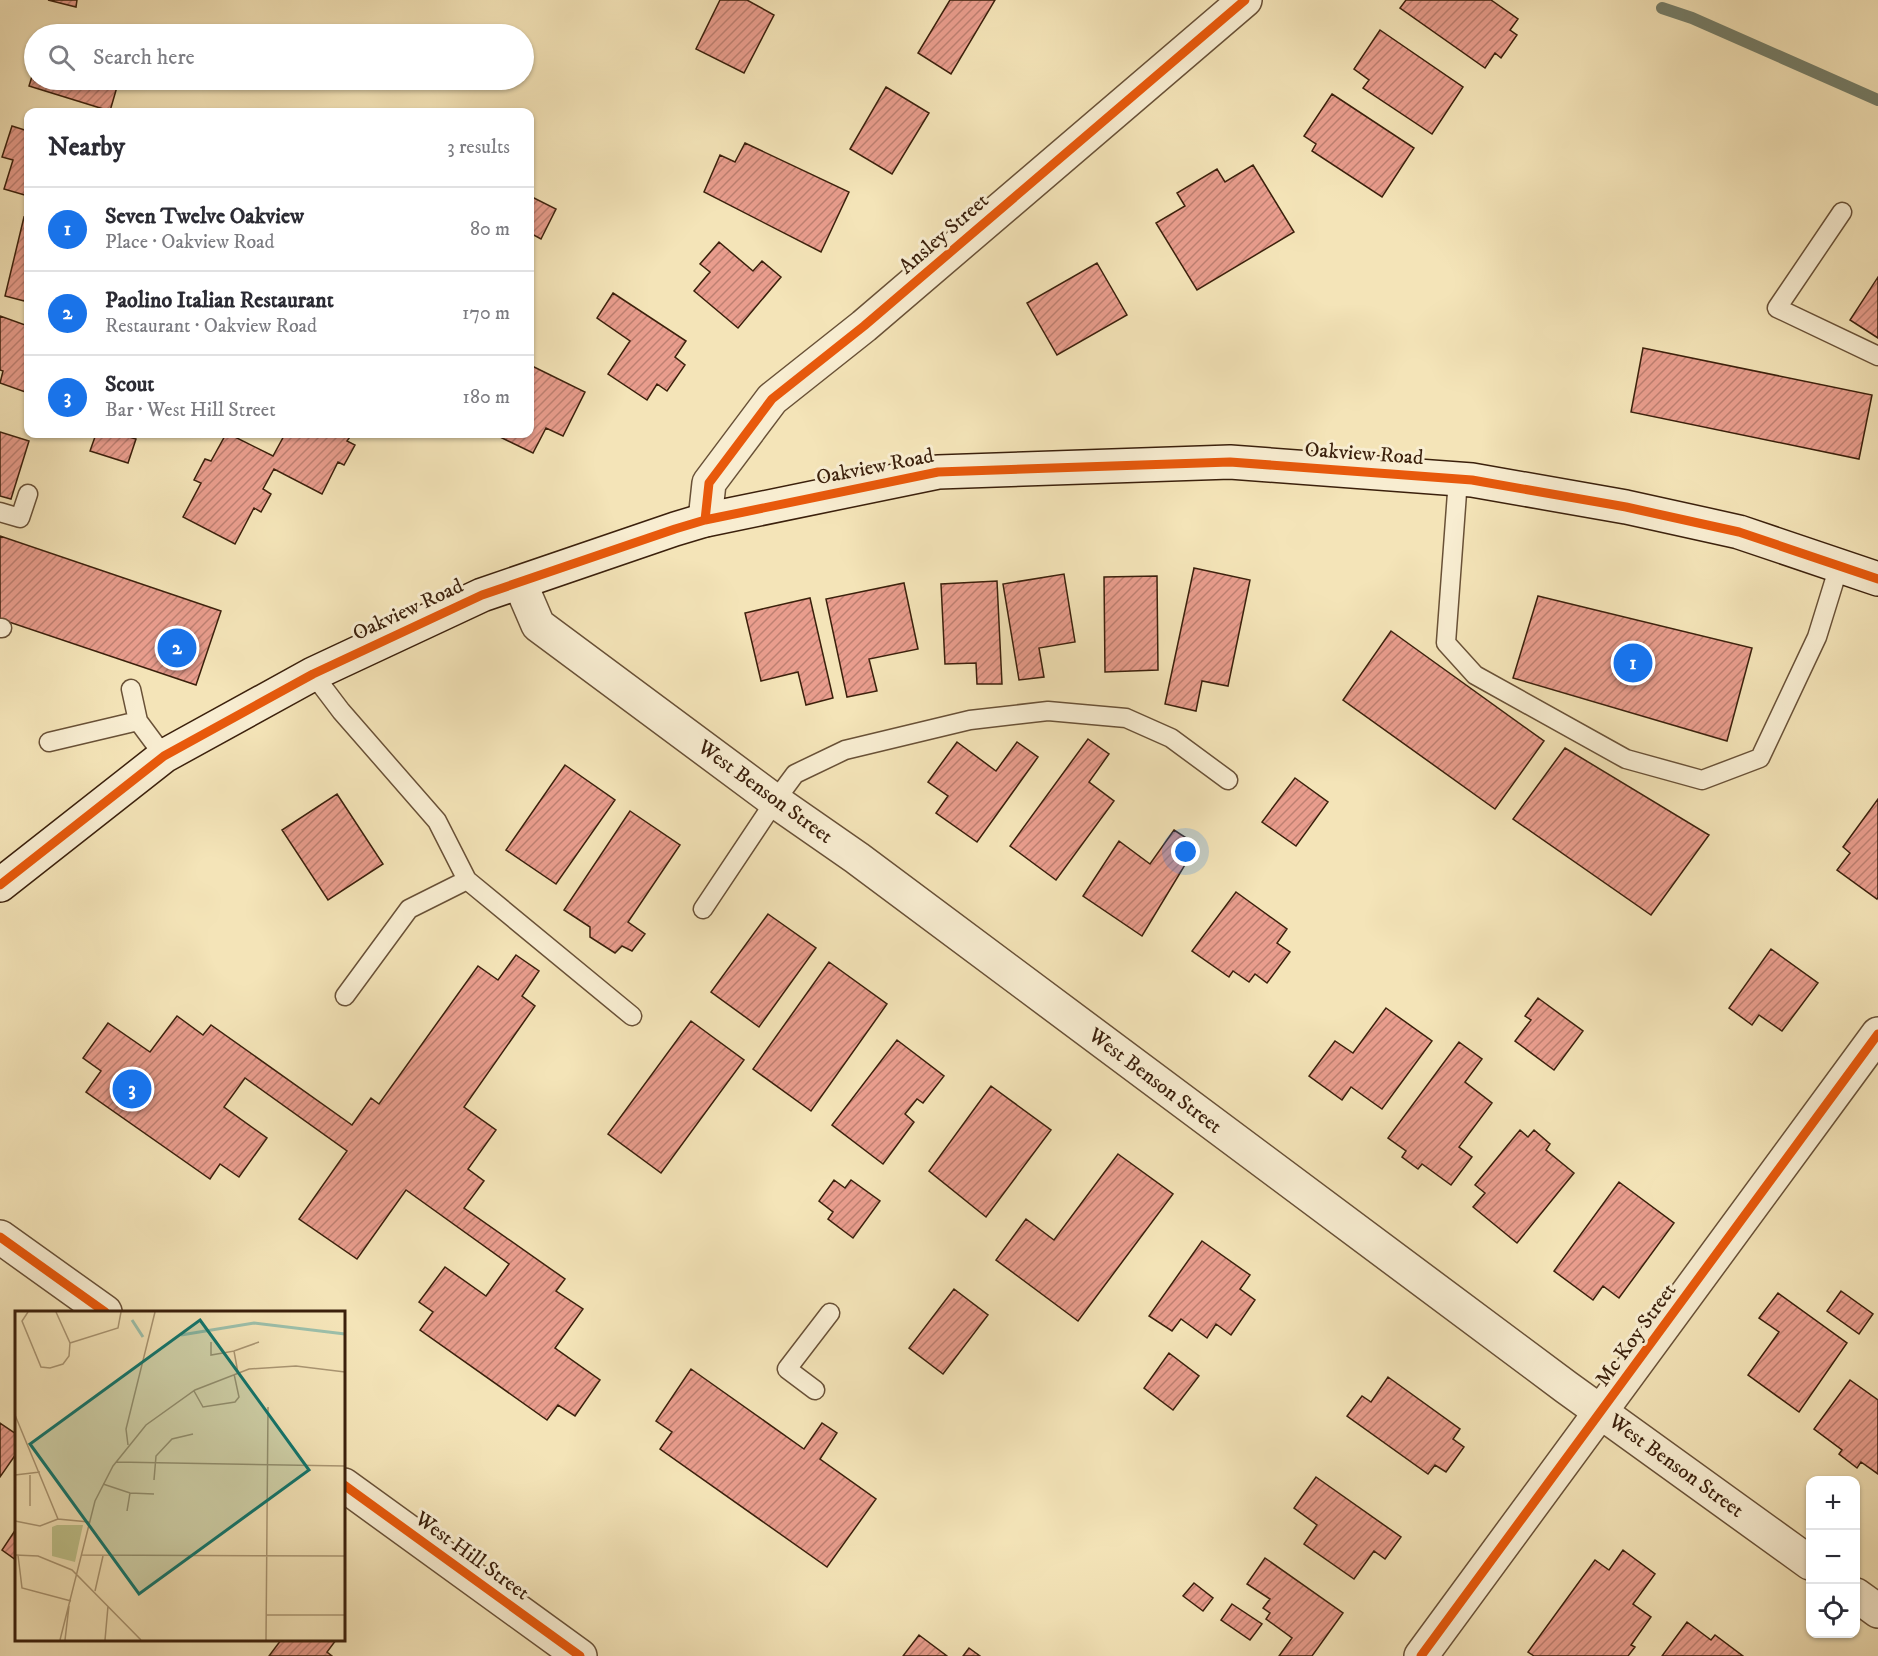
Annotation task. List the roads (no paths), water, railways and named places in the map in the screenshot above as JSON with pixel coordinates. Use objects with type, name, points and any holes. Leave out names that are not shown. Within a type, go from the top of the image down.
[{"type":"street","name":"Ansley Street","points":[[705,520],[709,483],[772,399],[864,326],[1245,0]]},
{"type":"street","name":"Oakview Road","points":[[4,874],[58,840],[164,756],[313,674],[482,595],[705,520],[938,472],[1230,462],[1458,479],[1626,507],[1739,532],[1839,566],[1877,576]]},
{"type":"street","name":"West Benson Street","points":[[520,583],[538,625],[775,801],[857,858],[1601,1412],[1806,1560]]},
{"type":"street","name":"Mc Koy Street","points":[[1421,1656],[1878,1034]]},
{"type":"street","points":[[0,1237],[104,1311]]},
{"type":"street","name":"West Hill Street","points":[[345,1486],[580,1656]]},
{"type":"street","points":[[1860,1598],[1878,1611]]},
{"type":"lane","points":[[1842,212],[1777,308],[1878,356]]},
{"type":"lane","points":[[1458,479],[1446,643],[1475,675],[1626,759],[1702,780],[1760,758],[1817,637],[1839,566]]},
{"type":"lane","points":[[0,512],[20,518],[27,494]]},
{"type":"lane","points":[[313,674],[341,711],[437,821],[467,880],[632,1016]]},
{"type":"lane","points":[[131,688],[138,721],[164,756]]},
{"type":"lane","points":[[703,909],[795,774],[845,750],[969,720],[1048,711],[1126,718],[1171,738],[1228,780]]},
{"type":"lane","points":[[49,742],[138,721]]},
{"type":"lane","points":[[345,996],[409,909],[467,880]]},
{"type":"lane","points":[[815,1390],[787,1369],[830,1313]]},
{"type":"waterway","points":[[1662,8],[1692,18],[1878,100]]},
{"type":"place","name":"Paolino Italian Restaurant","points":[[177,648]]},
{"type":"place","name":"Seven Twelve Oakview","points":[[1633,663]]},
{"type":"place","name":"Scout","points":[[132,1089]]}]
